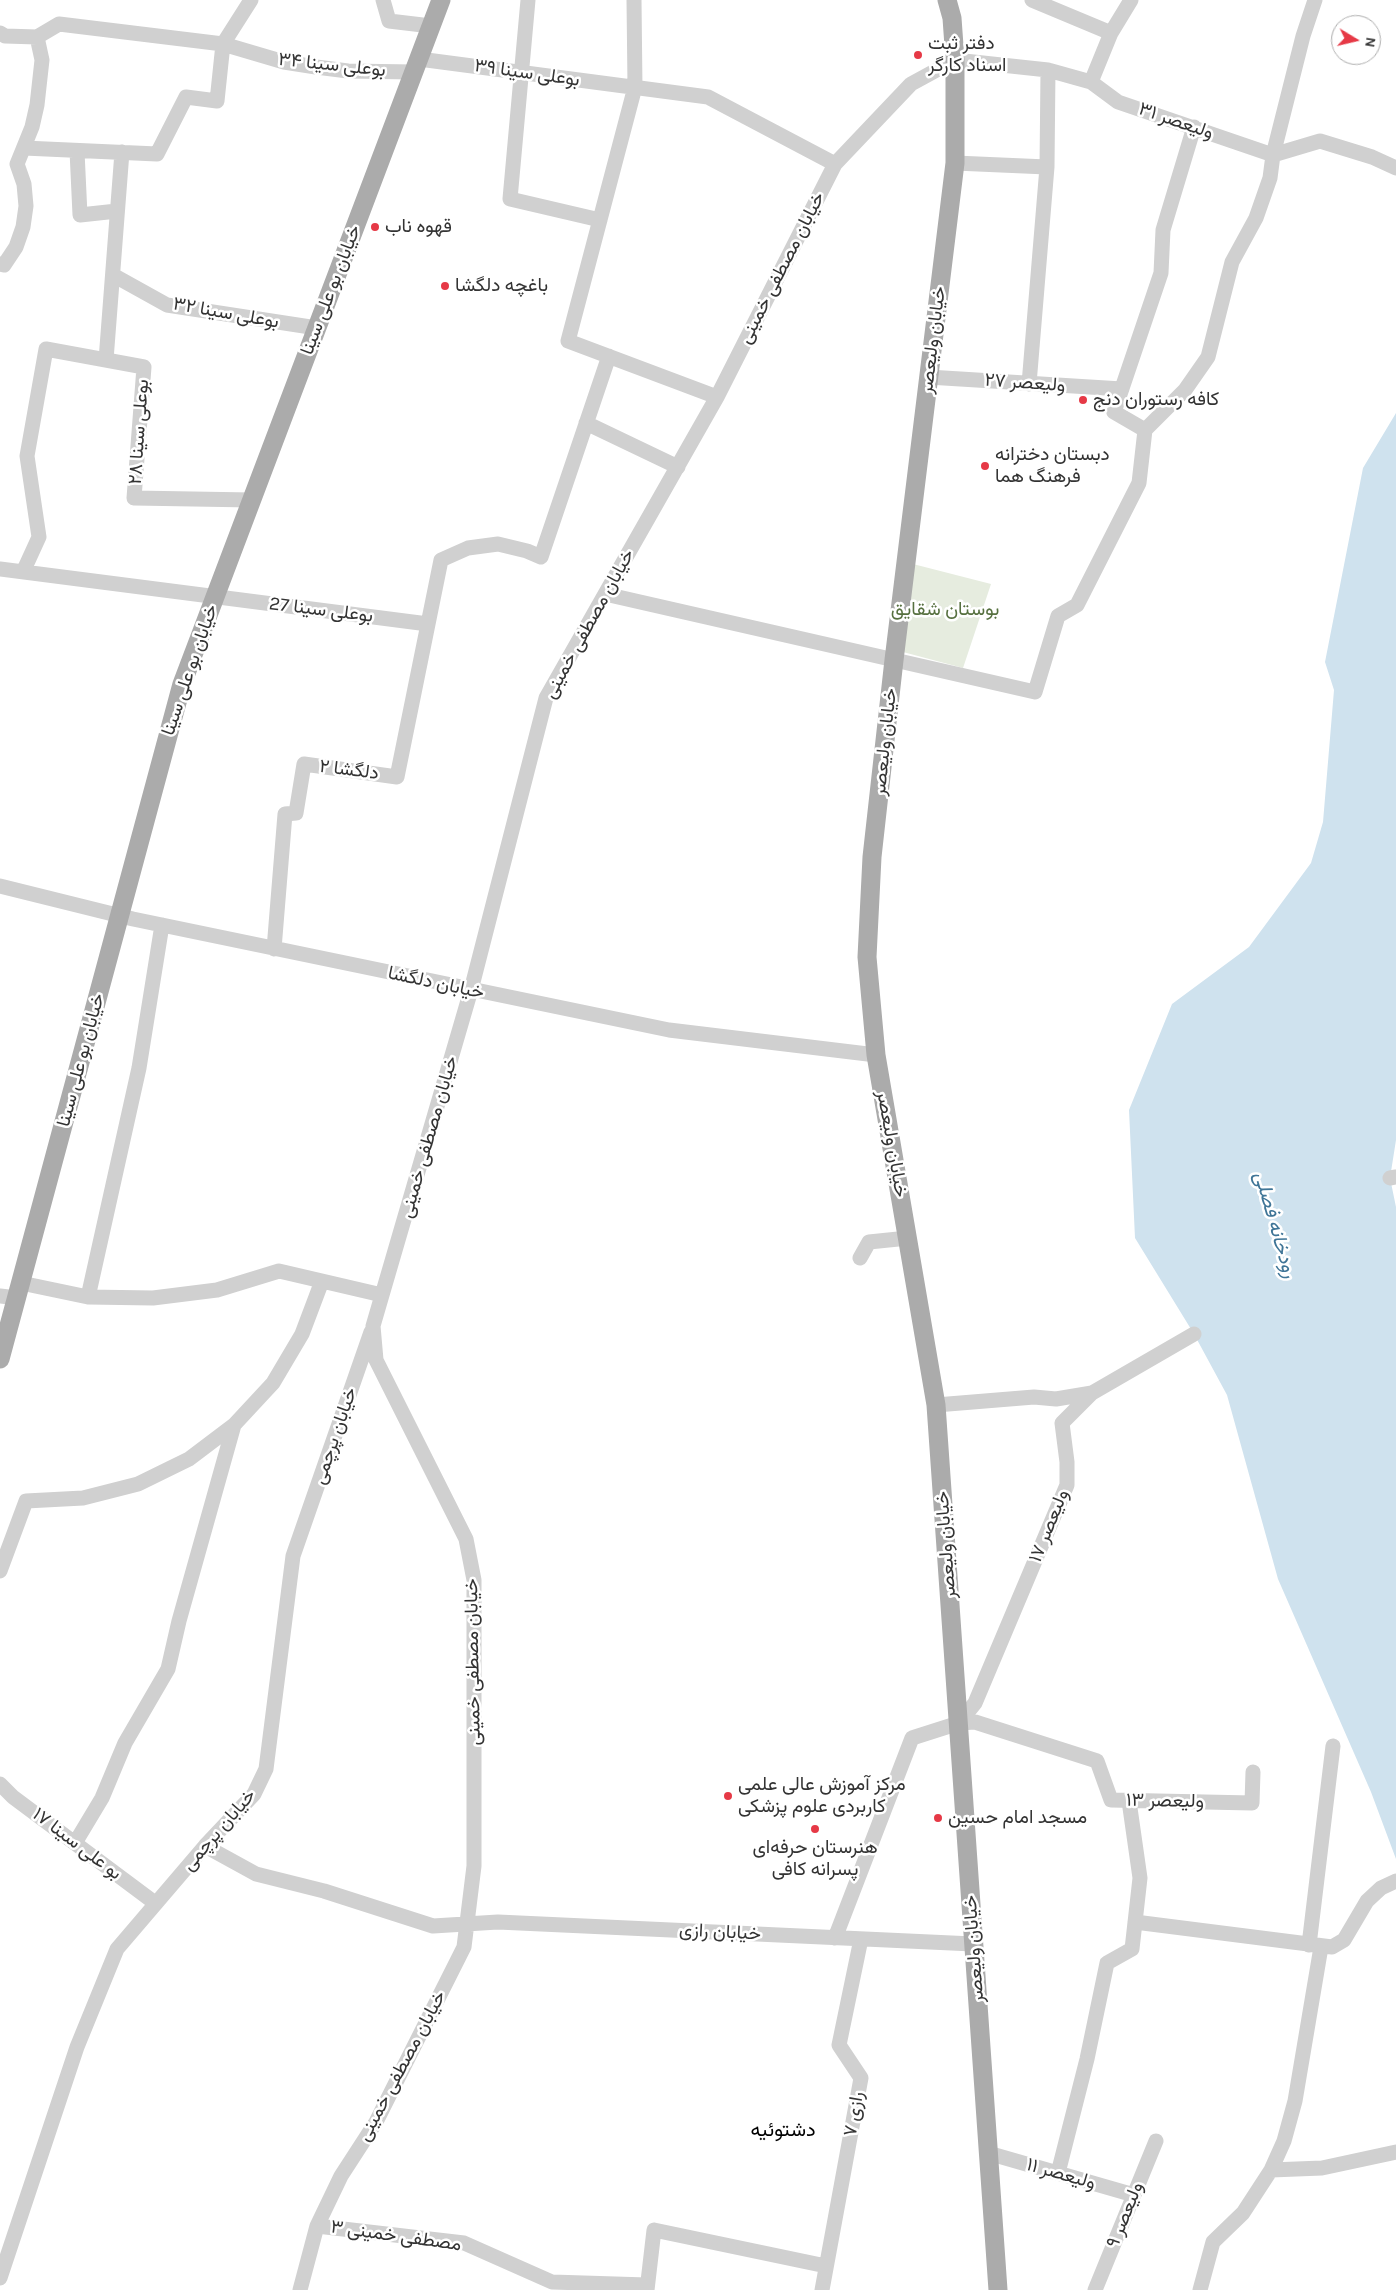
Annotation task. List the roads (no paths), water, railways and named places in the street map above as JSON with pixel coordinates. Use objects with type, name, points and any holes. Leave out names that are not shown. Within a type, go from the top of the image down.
[{"type":"main road","name":"خیابان بو علی سینا","points":[[0,1359],[12,1292],[119,916],[182,684],[441,0]]},
{"type":"main road","name":"خیابان ولیعصر","points":[[947,0],[952,18],[955,60],[955,163],[894,660],[872,857],[867,957],[876,1055],[936,1405],[960,1723],[973,1944],[998,2290]]},
{"type":"street","points":[[24,148],[157,154],[186,97],[217,101],[223,44],[251,0]]},
{"type":"street","points":[[383,0],[389,21],[432,26]]},
{"type":"street","points":[[528,0],[510,200],[600,220]]},
{"type":"street","points":[[634,0],[635,87],[568,341],[717,397]]},
{"type":"street","points":[[1032,0],[1111,33]]},
{"type":"street","points":[[1092,82],[1111,33],[1131,0]]},
{"type":"street","points":[[605,594],[1035,692],[1058,616],[1077,604],[1139,483],[1145,430],[1184,390],[1208,356],[1232,262],[1256,218],[1270,178],[1274,154],[1303,36],[1315,0]]},
{"type":"street","name":"بوعلی سینا ۳۴","points":[[37,37],[59,24],[223,44],[284,62],[316,67],[364,71],[416,65]]},
{"type":"street","points":[[0,33],[5,36],[37,37],[42,60],[41,83],[34,120],[17,164],[24,184],[26,206],[23,227],[16,247],[4,265],[0,264]]},
{"type":"street","name":"ولیعصر ۳۱","points":[[955,60],[1048,70],[1092,82],[1118,102],[1274,154]]},
{"type":"street","name":"خیابان مصطفی خمینی","points":[[300,2290],[316,2226],[340,2176],[381,2113],[464,1947],[474,1866],[474,1580],[466,1539],[376,1360],[373,1326],[472,990],[546,698],[717,397],[835,164],[911,84],[955,60]]},
{"type":"street","name":"بوعلی سینا ۳۹","points":[[416,65],[521,73],[708,96],[835,164]]},
{"type":"street","points":[[1029,384],[1047,167],[1048,70]]},
{"type":"street","points":[[1145,430],[1114,412],[1161,273],[1162,230],[1194,127]]},
{"type":"street","points":[[1274,154],[1320,140],[1372,157],[1396,168]]},
{"type":"street","points":[[77,151],[80,214],[117,211]]},
{"type":"street","points":[[106,360],[122,152]]},
{"type":"street","points":[[955,163],[1047,167]]},
{"type":"street","name":"بوعلی سینا ۳۲","points":[[113,275],[167,304],[317,328]]},
{"type":"street","name":"بوعلی سینا ۲۸","points":[[23,572],[39,537],[27,456],[46,349],[144,367],[134,498],[252,500]]},
{"type":"street","points":[[609,356],[586,423],[678,467]]},
{"type":"street","name":"ولیعصر ۲۷","points":[[928,377],[1122,389]]},
{"type":"street","name":"دلگشا ۲","points":[[274,949],[285,814],[296,814],[304,764],[397,777],[441,560],[468,548],[491,545],[513,546],[541,557],[586,423]]},
{"type":"street","name":"بوعلی سینا 27","points":[[0,569],[428,624]]},
{"type":"street","name":"خیابان دلگشا","points":[[0,886],[119,916],[669,1030],[876,1055]]},
{"type":"street","points":[[88,1297],[139,1068],[162,925]]},
{"type":"street","points":[[860,1258],[868,1242],[908,1238]]},
{"type":"street","points":[[12,1292],[121,1299],[185,1295],[249,1282],[279,1271],[382,1295]]},
{"type":"street","points":[[0,1571],[26,1501],[82,1498],[138,1484],[189,1459],[234,1425],[273,1383],[298,1343],[322,1281]]},
{"type":"street","name":"خیابان پرچمی","points":[[0,2278],[6,2240],[77,2046],[117,1949],[205,1846],[254,1794],[266,1768],[293,1556],[373,1326]]},
{"type":"street","points":[[936,1405],[1034,1397],[1056,1399],[1092,1393],[1194,1334]]},
{"type":"street","name":"ولیعصر ۱۷","points":[[960,1723],[975,1702],[1066,1485],[1067,1462],[1062,1423],[1092,1393]]},
{"type":"street","points":[[75,1843],[102,1798],[126,1743],[168,1669],[178,1621],[234,1425]]},
{"type":"street","name":"ولیعصر ۱۳","points":[[960,1723],[975,1722],[1097,1761],[1110,1800],[1252,1803],[1253,1772]]},
{"type":"street","points":[[835,1938],[912,1738],[960,1723]]},
{"type":"street","points":[[1200,2290],[1213,2242],[1243,2213],[1271,2170],[1284,2141],[1295,2101],[1315,1946],[1332,1746]]},
{"type":"street","name":"بو علی سینا ۱۷","points":[[0,1784],[13,1796],[155,1903]]},
{"type":"street","points":[[1058,2173],[1087,2059],[1106,1963],[1132,1949],[1140,1878],[1129,1801]]},
{"type":"street","name":"خیابان رازی","points":[[205,1846],[256,1874],[324,1892],[433,1926],[498,1922],[973,1944]]},
{"type":"street","points":[[1135,1922],[1332,1947],[1344,1940],[1367,1901],[1382,1888],[1396,1881]]},
{"type":"street","name":"رازی ۷","points":[[822,2290],[860,2078],[839,2045],[861,1939]]},
{"type":"street","name":"ولیعصر ۹","points":[[1095,2290],[1156,2141]]},
{"type":"street","points":[[1271,2170],[1322,2168],[1396,2152]]},
{"type":"street","name":"ولیعصر ۱۱","points":[[988,2153],[1134,2195]]},
{"type":"street","name":"مصطفی خمینی ۳","points":[[316,2226],[464,2244],[552,2282],[647,2288]]},
{"type":"street","points":[[647,2288],[654,2230],[826,2266]]},
{"type":"water","name":"رودخانه فصلی","points":[[1396,413],[1396,1140],[1390,1178],[1396,1207],[1396,1859],[1371,1792],[1278,1579],[1227,1395],[1194,1334],[1135,1238],[1129,1110],[1172,1004],[1249,947],[1311,863],[1323,822],[1334,690],[1325,662],[1363,468]]},
{"type":"place","name":"دفتر ثبت اسناد کارگر","points":[[918,55]]},
{"type":"place","name":"قهوه ناب","points":[[375,227]]},
{"type":"place","name":"باغچه دلگشا","points":[[445,286]]},
{"type":"place","name":"کافه رستوران دنج","points":[[1083,400]]},
{"type":"place","name":"دبستان دخترانه فرهنگ هما","points":[[985,466]]},
{"type":"place","name":"مرکز آموزش عالی علمی کاربردی علوم پزشکی","points":[[728,1796]]},
{"type":"place","name":"مسجد امام حسین","points":[[938,1818]]},
{"type":"place","name":"هنرستان حرفه‌ای پسرانه کافی","points":[[815,1829]]},
{"type":"district","name":"دشتوئیه","points":[[783,2130]]},
{"type":"park label","name":"بوستان شقایق","points":[[945,610]]}]
